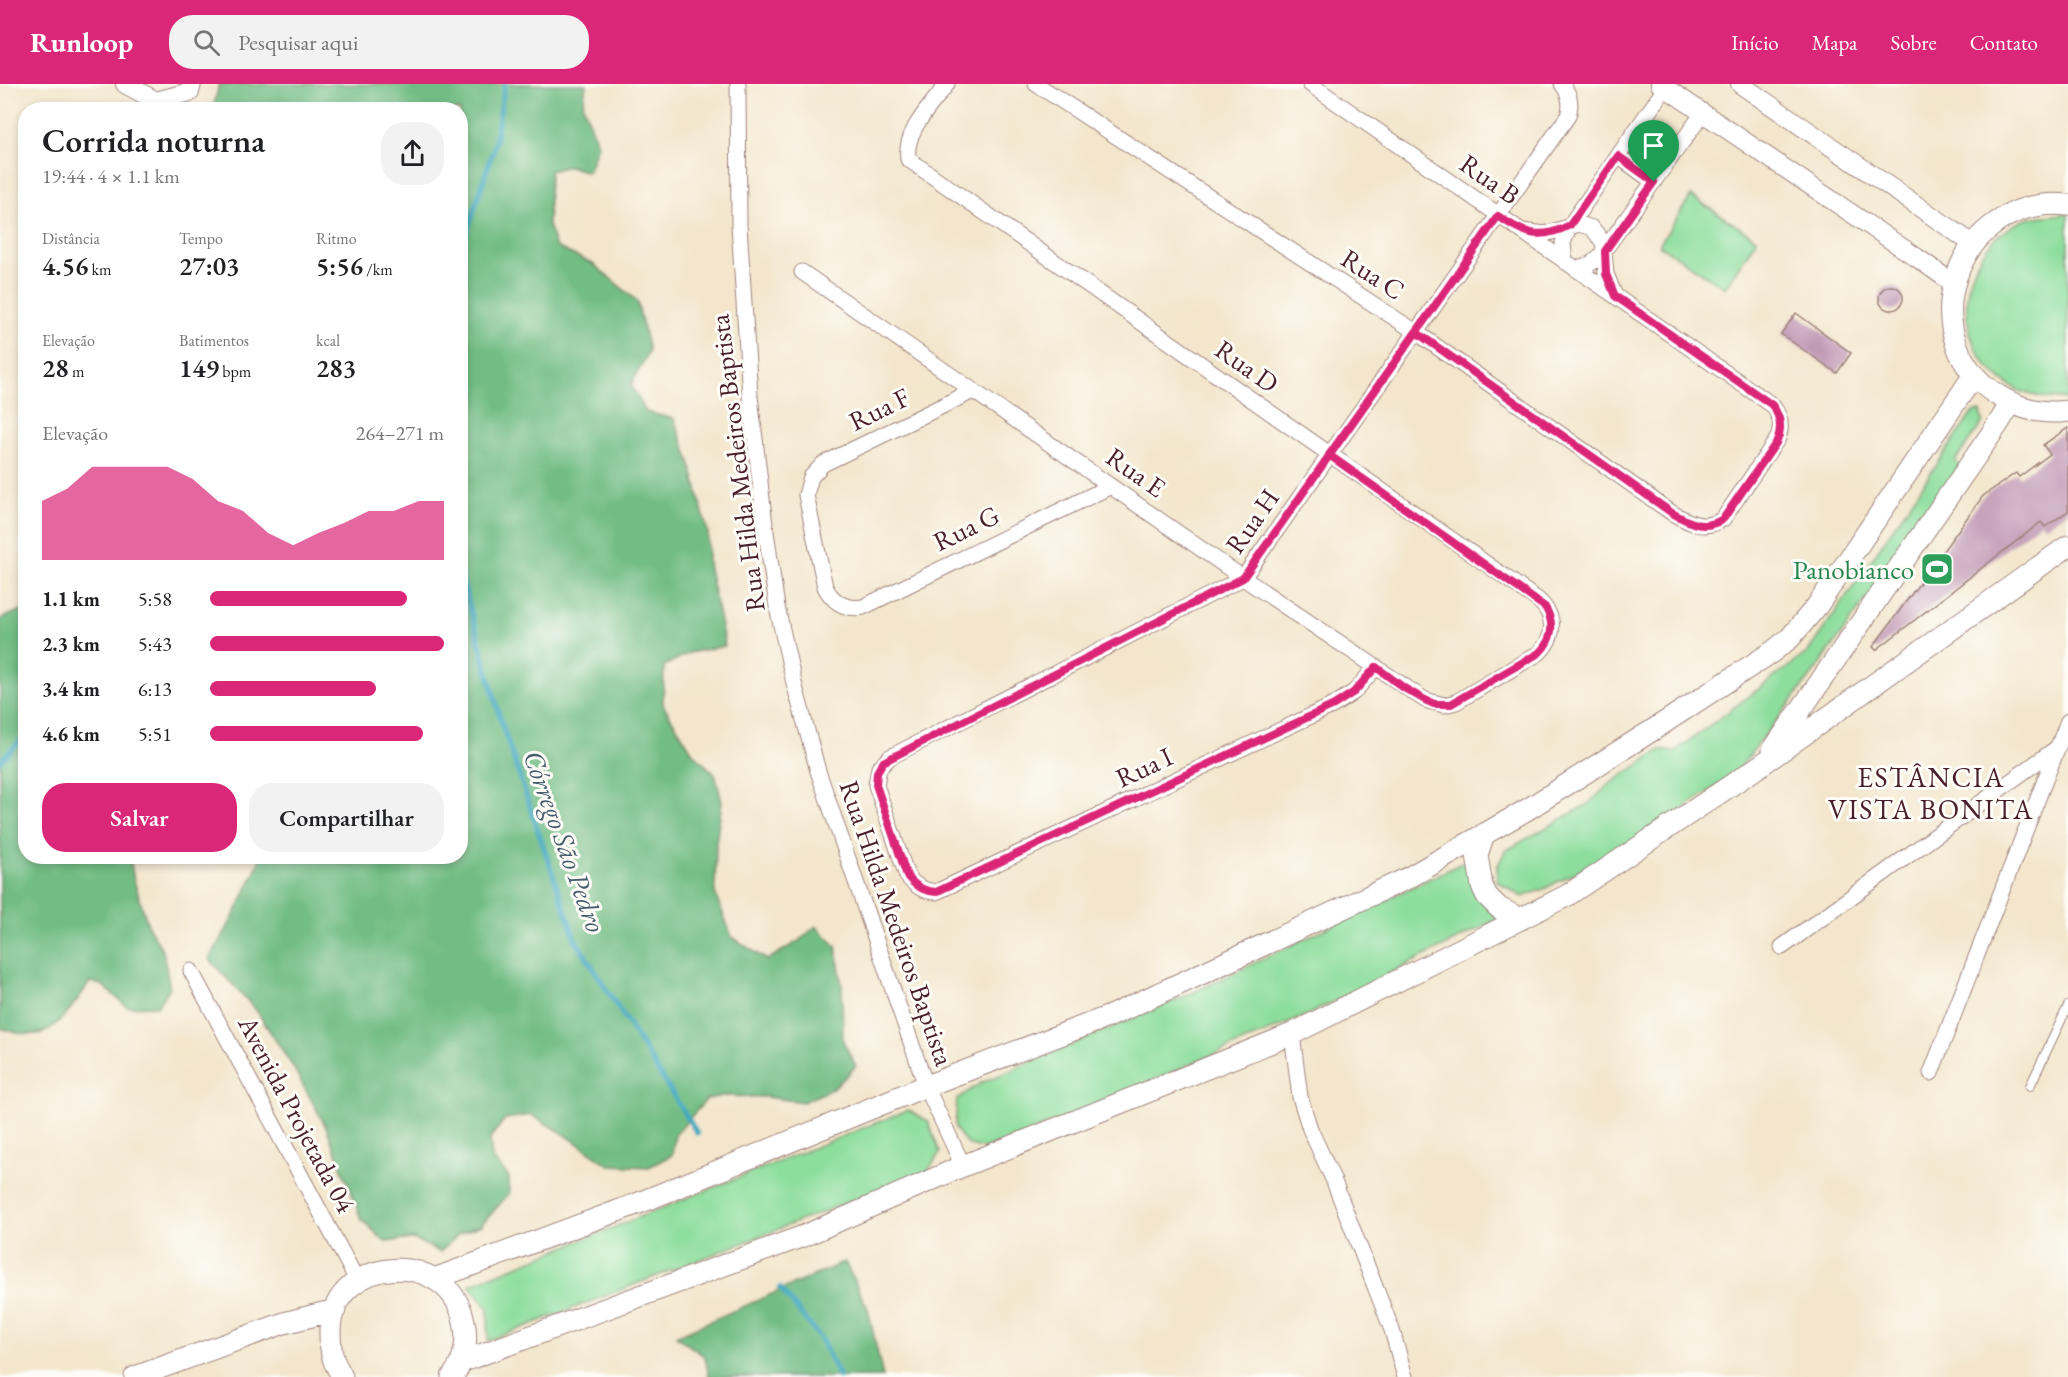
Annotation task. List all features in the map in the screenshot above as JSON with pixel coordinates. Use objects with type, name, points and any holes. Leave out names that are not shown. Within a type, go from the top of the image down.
[{"type":"main road","points":[[2068,205],[2041,205],[2010,214],[1983,232],[1958,270],[1951,300],[1953,332],[1961,354],[1974,375],[1997,395],[2011,403],[2043,412],[2068,411]]},
{"type":"main road","points":[[434,1279],[639,1203],[926,1086],[1110,1016],[1408,878],[1484,834],[1656,728],[1790,638],[1817,606],[1974,375]]},
{"type":"main road","points":[[1764,763],[2011,403]]},
{"type":"main road","points":[[457,1370],[806,1235],[963,1166],[1292,1034],[1568,895],[1764,763],[2068,546]]},
{"type":"main road","points":[[1484,834],[1477,855],[1482,886],[1487,896],[1499,908],[1521,919]]},
{"type":"main road","points":[[336,1372],[330,1342],[331,1322],[338,1304],[350,1288],[365,1276],[384,1270],[403,1268],[422,1272],[434,1279],[453,1295],[462,1312],[466,1331],[465,1351],[457,1370]]},
{"type":"main road","points":[[135,1377],[284,1323],[336,1310]]},
{"type":"street","points":[[125,84],[156,101],[191,88]]},
{"type":"street","name":"Rua Hilda Medeiros Baptista","points":[[738,84],[739,225],[750,396],[777,607],[794,683],[818,771],[926,1086],[963,1166]]},
{"type":"street","name":"Rua D","points":[[947,84],[909,137],[908,159],[1545,607],[1552,619],[1549,641],[1539,653],[1461,700],[1444,705]]},
{"type":"street","name":"Rua C","points":[[1036,84],[1416,332],[1672,513],[1691,524],[1711,525]]},
{"type":"street","name":"Rua B","points":[[1310,84],[1772,405],[1781,423],[1776,443],[1726,516],[1711,525]]},
{"type":"street","name":"Rua H","points":[[922,889],[913,884],[907,876],[876,785],[879,768],[890,757],[1243,578],[1568,116],[1570,101],[1568,92],[1562,84]]},
{"type":"street","points":[[1740,84],[1973,244]]},
{"type":"street","points":[[1703,113],[1605,251],[1589,265],[1570,266],[1563,243],[1570,225],[1665,85],[1954,284]]},
{"type":"street","points":[[1618,156],[1654,182]]},
{"type":"street","points":[[1519,231],[1545,234],[1579,224],[1592,228],[1601,237],[1605,251],[1606,274],[1615,296]]},
{"type":"street","name":"Rua E","points":[[802,272],[1404,688],[1425,700],[1444,705]]},
{"type":"street","name":"Rua F","points":[[842,605],[834,600],[825,586],[806,495],[811,477],[823,464],[974,391]]},
{"type":"street","name":"Rua G","points":[[842,605],[852,608],[863,607],[1111,486]]},
{"type":"street","name":"Rua I","points":[[922,889],[936,892],[1334,705],[1354,692],[1376,667]]},
{"type":"street","points":[[1931,1073],[2068,721]]},
{"type":"street","points":[[1782,947],[2058,747]]},
{"type":"street","name":"Avenida Projetada 04","points":[[191,971],[358,1282]]},
{"type":"street","points":[[1292,1034],[1300,1096],[1310,1129],[1333,1179],[1392,1330],[1405,1377]]},
{"type":"lane","points":[[2030,1086],[2068,1006]]},
{"type":"green space","points":[[219,84],[586,84],[583,105],[598,145],[588,172],[569,166],[550,171],[548,225],[556,247],[593,264],[637,301],[649,351],[631,385],[646,412],[674,419],[690,461],[708,533],[708,564],[725,646],[689,653],[664,666],[663,705],[693,753],[715,774],[722,802],[716,843],[715,893],[732,937],[767,960],[799,941],[816,926],[836,946],[842,985],[843,1041],[856,1066],[834,1088],[803,1102],[766,1097],[722,1096],[707,1099],[675,1135],[672,1155],[649,1167],[609,1165],[561,1132],[531,1115],[505,1119],[490,1138],[492,1158],[509,1177],[509,1194],[481,1225],[459,1234],[440,1252],[413,1239],[385,1242],[361,1219],[326,1127],[293,1067],[256,1010],[209,959],[237,909],[258,864],[468,864],[468,102],[215,102]]},
{"type":"green space","points":[[1691,196],[1757,239],[1725,288],[1659,245]]},
{"type":"green space","points":[[2068,214],[2068,399],[2045,398],[2023,392],[2003,381],[1976,349],[1969,330],[1968,288],[1975,268],[1986,249],[2006,230],[2031,218]]},
{"type":"green space","points":[[1981,411],[1983,422],[1955,461],[1960,466],[1821,663],[1735,774],[1639,838],[1544,889],[1522,897],[1497,881],[1497,867],[1505,851],[1588,804],[1607,786],[1660,750],[1674,752],[1808,652],[1973,412]]},
{"type":"green space","points":[[18,612],[18,864],[131,864],[134,881],[149,928],[163,951],[170,988],[157,1006],[127,1007],[102,985],[90,982],[70,1009],[46,1031],[29,1034],[0,1028],[0,619]]},
{"type":"green space","points":[[1466,861],[1475,893],[1498,919],[1305,1016],[1027,1133],[984,1149],[967,1144],[955,1128],[957,1099],[981,1083],[1188,995]]},
{"type":"green space","points":[[908,1110],[928,1121],[940,1153],[927,1172],[488,1341],[488,1308],[469,1285]]},
{"type":"green space","points":[[845,1262],[868,1309],[883,1377],[709,1377],[705,1357],[676,1336]]},
{"type":"building","points":[[1891,286],[1900,289],[1903,298],[1900,307],[1891,310],[1882,307],[1879,298],[1882,289]]},
{"type":"building","points":[[1796,313],[1851,353],[1837,373],[1781,334]]},
{"type":"building","points":[[2068,428],[2068,511],[2045,527],[2041,522],[1876,650],[1873,647],[1983,496],[2016,473],[2019,477],[2050,454],[2043,445]]},
{"type":"waterway","name":"Córrego São Pedro","points":[[468,229],[494,147],[505,84]]},
{"type":"waterway","name":"Córrego São Pedro","points":[[468,601],[502,725],[575,939],[697,1133]]},
{"type":"waterway","points":[[0,761],[18,743]]},
{"type":"waterway","name":"Córrego São Pedro","points":[[780,1288],[821,1339],[839,1377]]},
{"type":"place","name":"Panobianco","points":[[1937,569]]},
{"type":"district","name":"ESTÂNCIA VISTA BONITA","points":[[1931,793]]},
{"type":"route","points":[[1654,182],[1605,251],[1604,262],[1609,285],[1615,296],[1772,405],[1781,423],[1776,443],[1723,519],[1715,524],[1700,526],[1691,524],[1672,513],[1416,332],[1329,455],[1529,594],[1545,607],[1552,619],[1552,628],[1551,636],[1545,647],[1539,653],[1461,700],[1444,705],[1425,700],[1376,667],[1354,692],[1334,705],[936,892],[913,884],[907,876],[876,785],[877,772],[883,762],[1243,578],[1416,332],[1498,216],[1519,231],[1536,234],[1554,232],[1570,225],[1618,156],[1654,182]]}]
